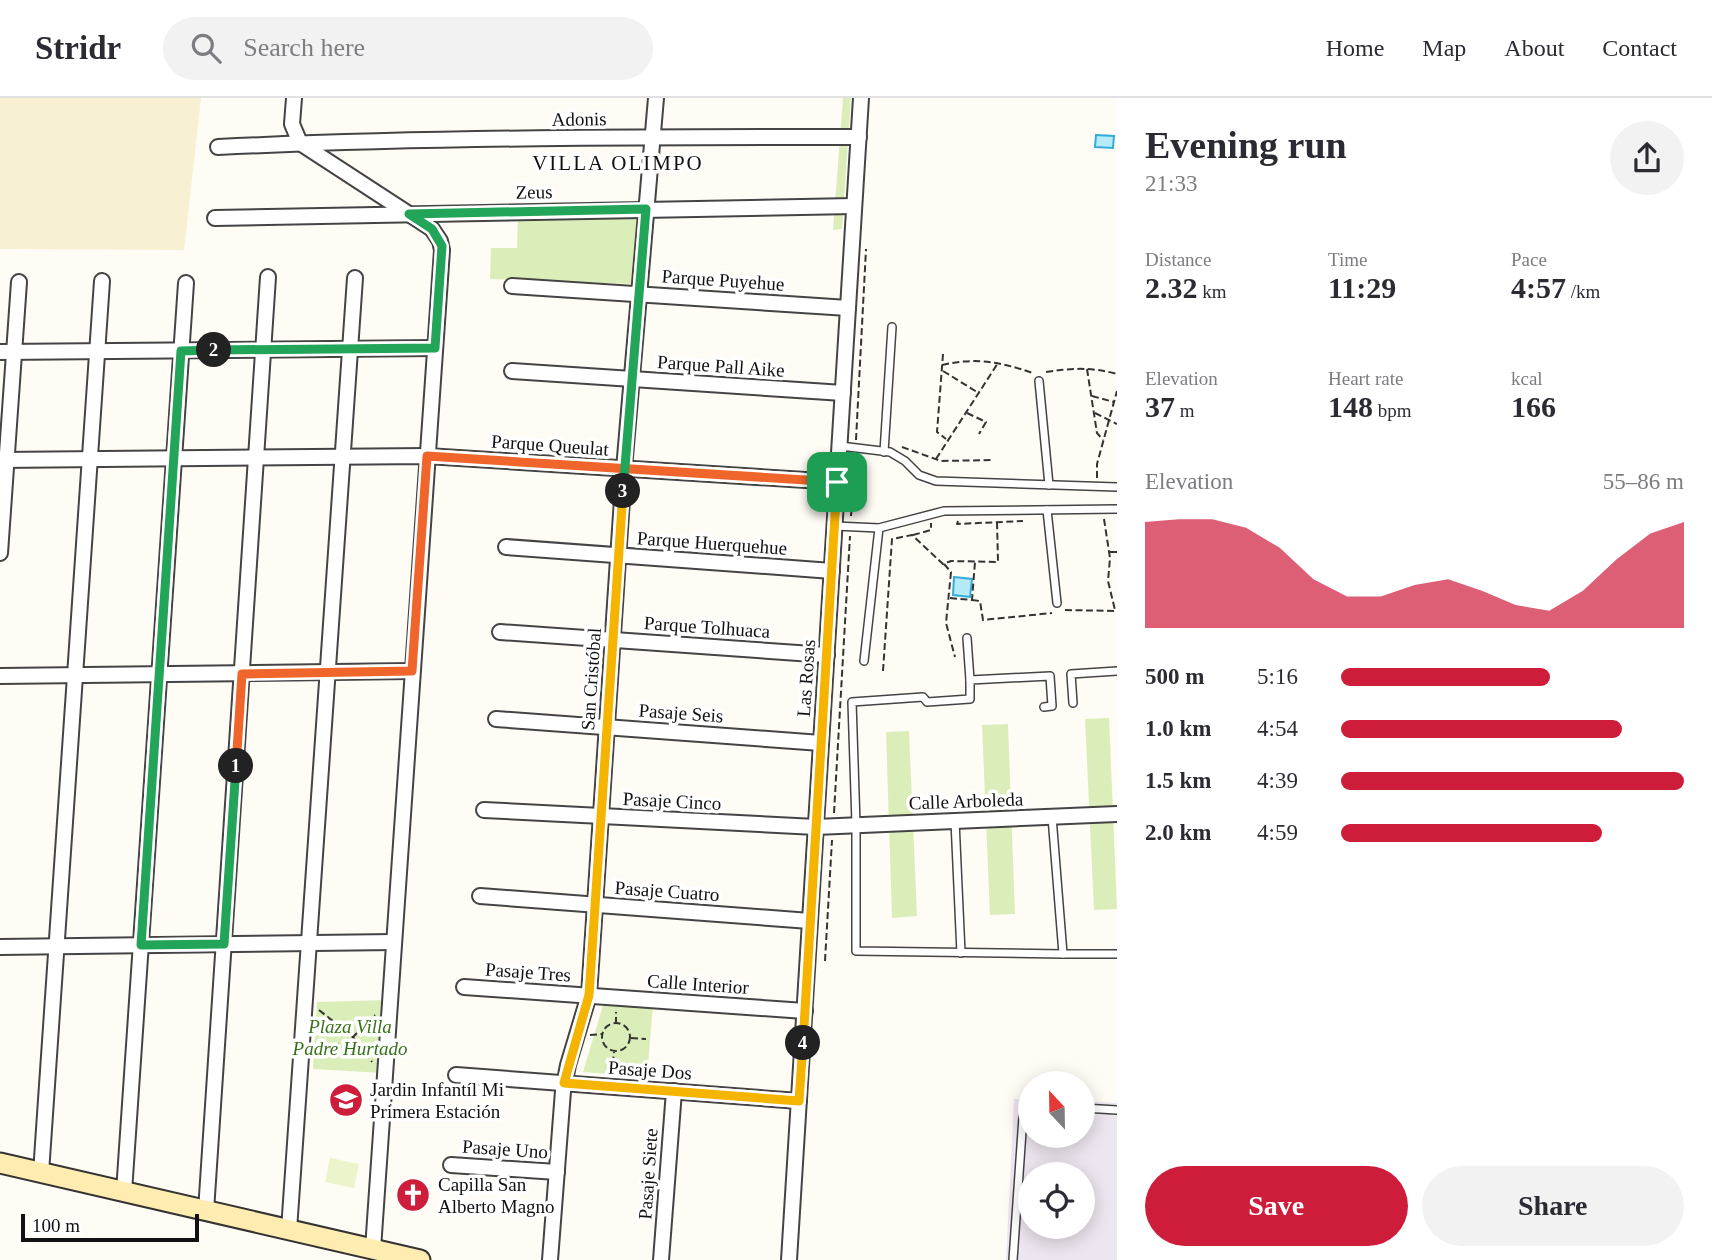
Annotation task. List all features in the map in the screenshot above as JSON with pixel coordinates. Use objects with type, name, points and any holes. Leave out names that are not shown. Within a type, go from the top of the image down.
[{"type":"main road","points":[[0,1163],[420,1260]]},
{"type":"street","points":[[294,98],[293,131],[300,143],[432,229],[442,246],[373,1249]]},
{"type":"street","name":"San Cristóbal","points":[[550,1260],[564,1083],[589,995],[624,469],[656,98]]},
{"type":"street","name":"Las Rosas","points":[[789,1260],[861,98]]},
{"type":"street","name":"Adonis","points":[[218,147],[300,143],[652,137],[859,137]]},
{"type":"street","name":"Zeus","points":[[215,218],[855,206]]},
{"type":"street","points":[[206,1211],[268,277]]},
{"type":"street","points":[[289,1230],[355,278]]},
{"type":"street","points":[[41,1172],[102,281]]},
{"type":"street","points":[[0,553],[7,352],[19,282]]},
{"type":"street","points":[[124,1192],[186,284]]},
{"type":"street","name":"Parque Puyehue","points":[[512,286],[848,308]]},
{"type":"street","points":[[7,352],[435,348]]},
{"type":"street","name":"Parque Pall Aike","points":[[512,371],[843,393]]},
{"type":"street","name":"Parque Queulat","points":[[3,459],[427,456],[837,482]]},
{"type":"street","name":"Parque Huerquehue","points":[[506,547],[832,571]]},
{"type":"street","name":"Parque Tolhuaca","points":[[500,632],[827,655]]},
{"type":"street","points":[[0,676],[412,671]]},
{"type":"street","name":"Pasaje Seis","points":[[496,719],[821,743]]},
{"type":"street","name":"Pasaje Cinco","points":[[484,810],[816,827]]},
{"type":"street","name":"Calle Arboleda","points":[[816,827],[1117,814]]},
{"type":"street","name":"Pasaje Cuatro","points":[[480,896],[810,920]]},
{"type":"street","points":[[0,947],[394,942]]},
{"type":"street","name":"Pasaje Tres","points":[[464,987],[589,995]]},
{"type":"street","name":"Calle Interior","points":[[589,995],[805,1011]]},
{"type":"street","name":"Pasaje Dos","points":[[456,1075],[799,1101]]},
{"type":"street","name":"Pasaje Siete","points":[[661,1260],[674,1091]]},
{"type":"street","name":"Pasaje Uno","points":[[451,1165],[557,1172]]},
{"type":"lane","points":[[884,448],[892,327]]},
{"type":"lane","points":[[1037,377],[1049,485]]},
{"type":"lane","points":[[840,446],[884,448],[905,461],[919,475],[936,481],[1117,487]]},
{"type":"lane","points":[[835,526],[879,528],[944,511],[1117,509]]},
{"type":"lane","points":[[1048,510],[1057,603]]},
{"type":"lane","points":[[863,661],[879,528]]},
{"type":"lane","points":[[967,638],[970,699],[927,702],[923,697],[852,702],[856,951],[1117,954]]},
{"type":"lane","points":[[1073,703],[1071,674],[1117,671]]},
{"type":"lane","points":[[970,680],[1050,676],[1052,706],[1044,707]]},
{"type":"lane","points":[[1052,817],[1063,954]]},
{"type":"lane","points":[[955,820],[961,953]]},
{"type":"lane","points":[[1096,1109],[1117,1110]]},
{"type":"lane","points":[[1013,1260],[1021,1148]]},
{"type":"path","points":[[943,354],[937,432],[948,441]]},
{"type":"path","points":[[942,365],[963,360],[998,362],[1037,377]]},
{"type":"path","points":[[936,459],[998,362]]},
{"type":"path","points":[[1047,372],[1087,368],[1117,374]]},
{"type":"path","points":[[1087,368],[1097,433],[1103,440]]},
{"type":"path","points":[[942,371],[979,393]]},
{"type":"path","points":[[1097,487],[1097,464],[1117,391]]},
{"type":"path","points":[[1091,396],[1114,402]]},
{"type":"path","points":[[966,413],[986,422],[979,434]]},
{"type":"path","points":[[1094,413],[1117,424]]},
{"type":"path","points":[[884,448],[899,446],[936,459],[993,460]]},
{"type":"path","points":[[958,517],[957,524],[1023,521]]},
{"type":"path","points":[[1066,609],[1116,611],[1108,580],[1109,552],[1103,518]]},
{"type":"path","points":[[883,671],[892,539],[931,530],[930,521],[939,519]]},
{"type":"path","points":[[943,564],[951,561],[998,562],[997,522]]},
{"type":"path","points":[[912,535],[951,572],[946,623],[955,657]]},
{"type":"path","points":[[1109,552],[1117,552]]},
{"type":"path","points":[[972,600],[975,561]]},
{"type":"path","points":[[950,598],[980,601],[983,620],[1054,612]]},
{"type":"path","points":[[305,998],[353,1037],[385,1078]]},
{"type":"path","points":[[300,1063],[353,1037],[390,999]]},
{"type":"path","points":[[614,1051],[604,1043],[603,1034],[607,1027],[620,1024],[627,1029],[630,1038]]},
{"type":"path","points":[[630,1038],[646,1039]]},
{"type":"path","points":[[614,1051],[623,1049],[630,1038]]},
{"type":"path","points":[[611,1086],[614,1051]]},
{"type":"shaded area","points":[[0,98],[201,98],[184,250],[0,249]]},
{"type":"shaded area","points":[[1014,1099],[1018,1099],[1018,1148],[1096,1148],[1096,1102],[1117,1103],[1117,1260],[1006,1260]]},
{"type":"green space","points":[[843,98],[851,98],[842,229],[833,230]]},
{"type":"green space","points":[[640,211],[634,284],[490,279],[491,248],[517,248],[518,214]]},
{"type":"green space","points":[[1109,718],[1117,909],[1094,910],[1085,719]]},
{"type":"green space","points":[[1008,724],[1015,914],[990,915],[982,725]]},
{"type":"green space","points":[[909,731],[917,916],[892,918],[886,732]]},
{"type":"green space","name":"Plaza Villa Padre Hurtado","points":[[386,1000],[382,1073],[313,1069],[317,1002]]},
{"type":"green space","points":[[604,1002],[653,1005],[647,1077],[583,1072]]},
{"type":"green space","points":[[330,1158],[359,1164],[354,1188],[325,1182]]},
{"type":"water","points":[[1096,135],[1114,136],[1113,148],[1095,147]]},
{"type":"water","points":[[954,577],[972,579],[970,597],[953,595]]},
{"type":"place","name":"Jardin Infantíl Mi Primera Estación","points":[[346,1100]]},
{"type":"place","name":"Capilla San Alberto Magno","points":[[413,1195]]},
{"type":"district","name":"VILLA OLIMPO","points":[[618,163]]},
{"type":"route","points":[[837,482],[624,469],[427,456],[412,671],[242,674],[224,944],[141,945],[181,351],[435,348],[442,246],[432,229],[409,214],[646,209],[624,469],[589,995],[564,1083],[799,1101],[837,482]]}]
